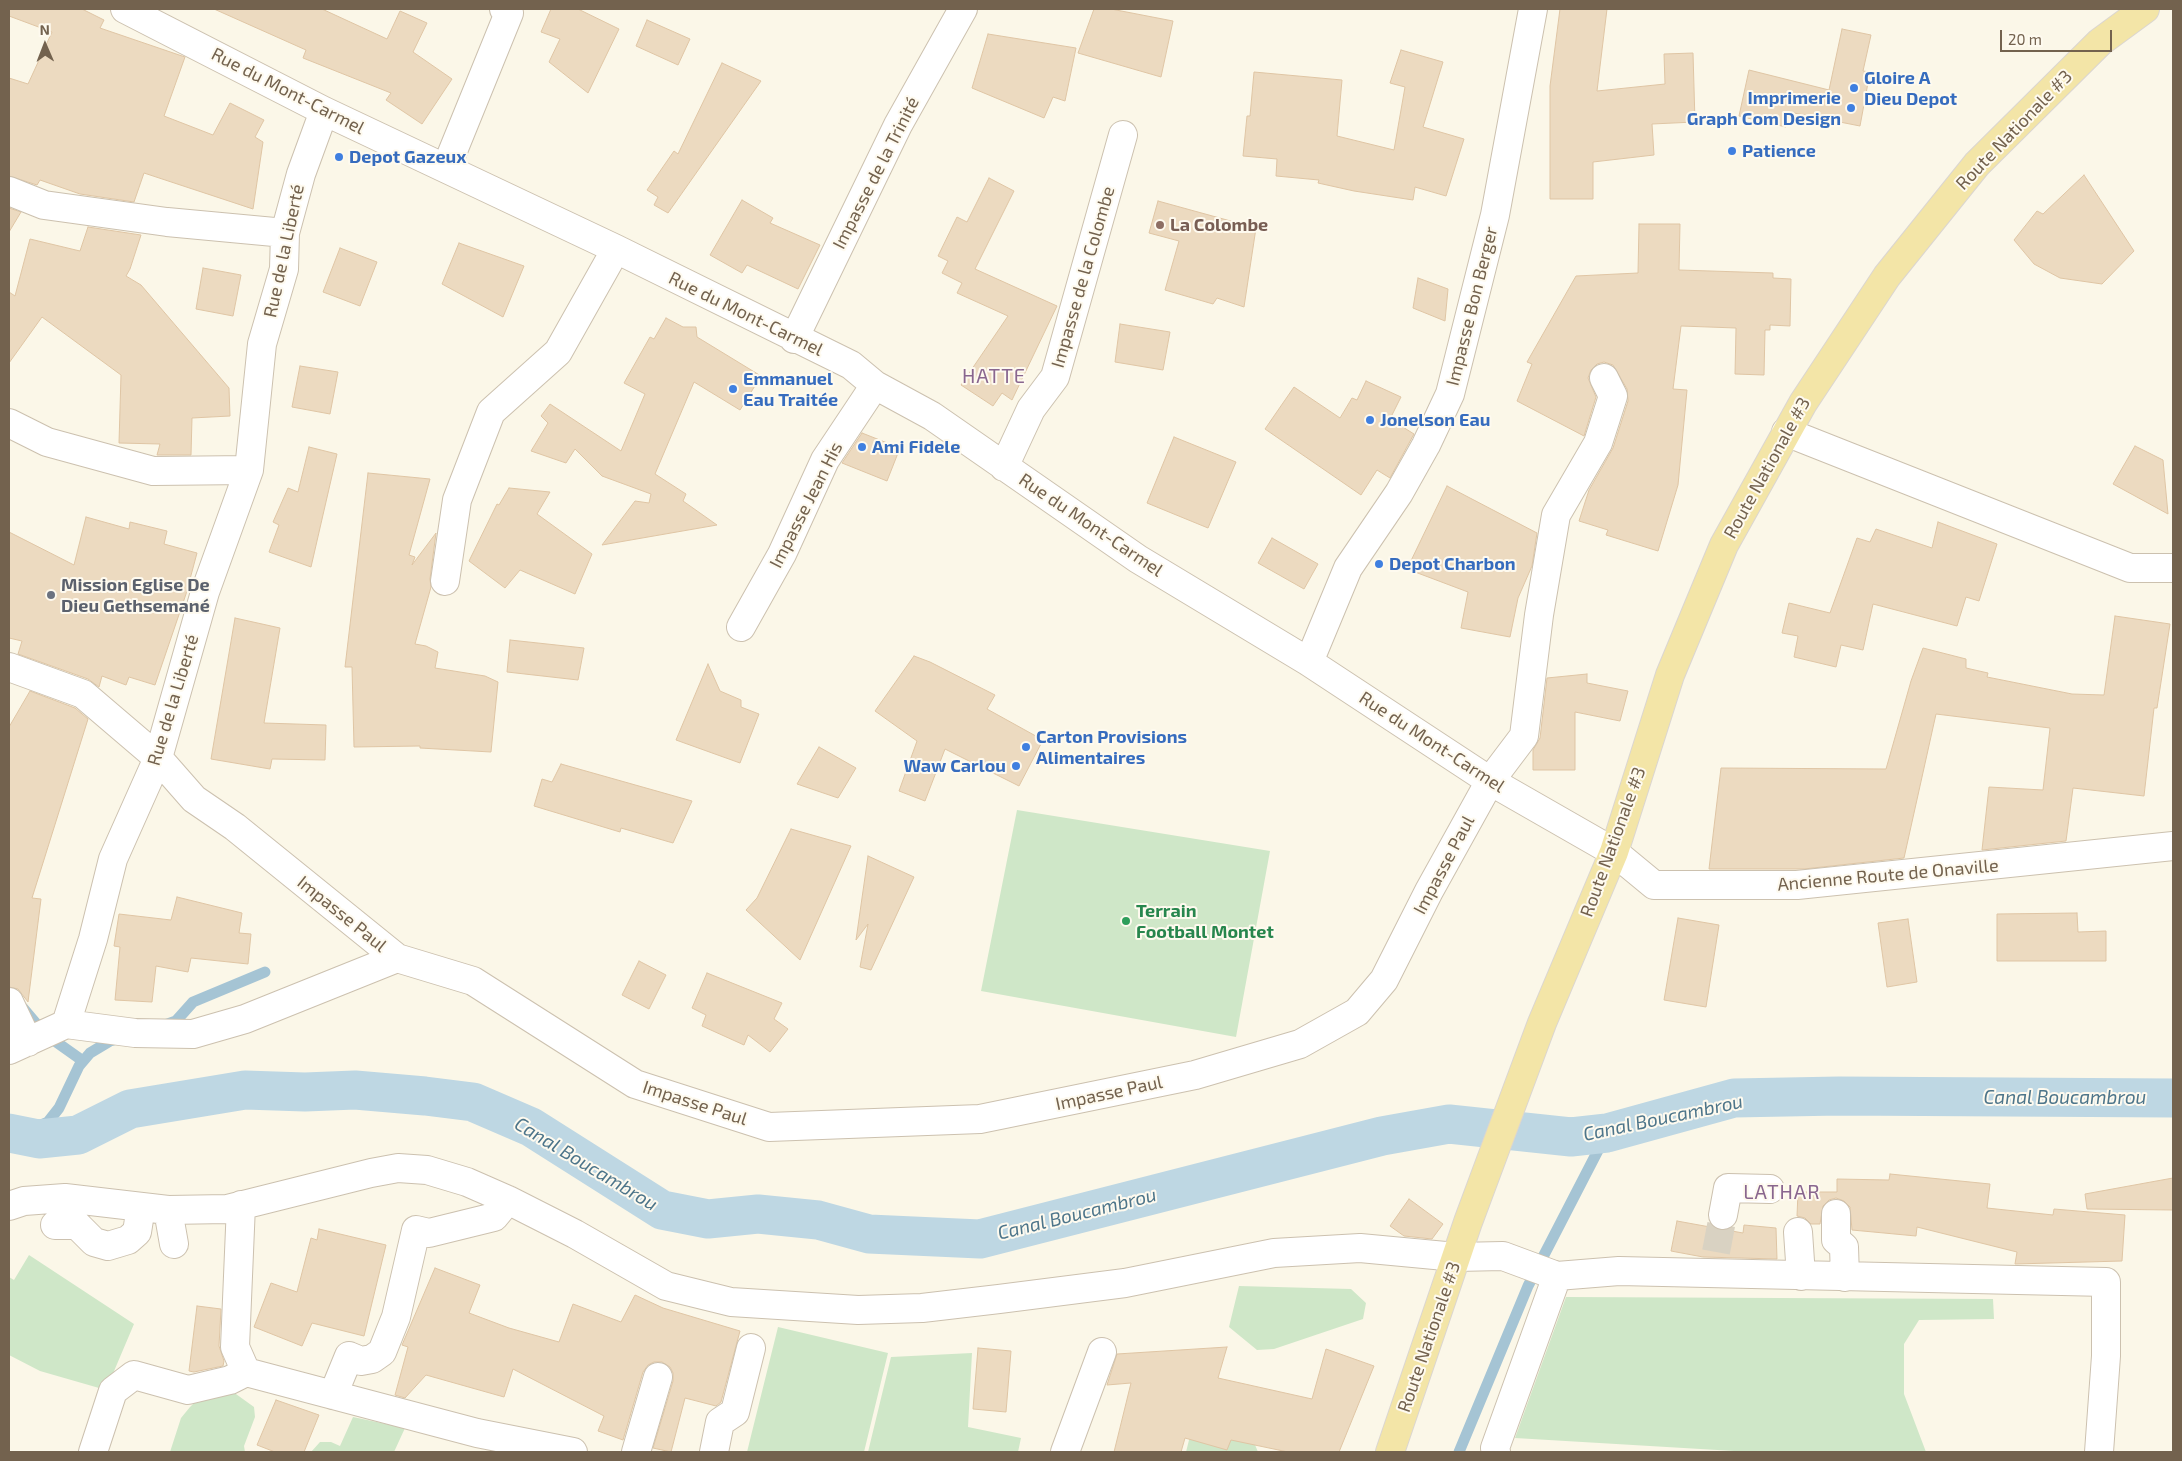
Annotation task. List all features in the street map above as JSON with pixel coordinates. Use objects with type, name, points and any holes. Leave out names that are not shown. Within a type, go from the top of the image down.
[{"type":"main road","name":"Route Nationale #3","points":[[1390,1452],[1468,1222],[1542,1023],[1614,852],[1674,666],[1724,546],[1786,432],[1887,276],[1977,164],[2100,42],[2145,9]]},
{"type":"street","name":"Rue du Mont-Carmel","points":[[126,9],[324,111],[616,249],[794,339],[851,365],[875,385],[932,416],[1138,559],[1309,662],[1490,781],[1614,852]]},
{"type":"street","points":[[446,168],[509,14],[504,9]]},
{"type":"street","name":"Impasse de la Trinité","points":[[794,339],[898,125],[963,9]]},
{"type":"street","name":"Impasse Bon Berger","points":[[1309,662],[1348,568],[1399,493],[1426,445],[1450,394],[1495,215],[1533,9]]},
{"type":"street","name":"Rue de la Liberté","points":[[66,1024],[92,939],[113,859],[158,758],[204,592],[249,470],[262,344],[284,269],[285,233],[301,174],[324,111]]},
{"type":"street","name":"Impasse de la Colombe","points":[[1004,467],[1031,410],[1055,377],[1122,135]]},
{"type":"street","points":[[9,190],[44,204],[167,222],[285,233]]},
{"type":"street","points":[[445,581],[457,500],[491,412],[558,352],[616,249]]},
{"type":"street","name":"Impasse Paul","points":[[9,667],[83,694],[158,758],[194,799],[235,827],[397,958],[473,981],[636,1084],[769,1127],[980,1119],[1195,1075],[1300,1044],[1357,1012],[1384,980],[1429,891],[1490,781],[1524,736],[1539,615],[1556,515],[1598,443],[1614,396],[1604,378]]},
{"type":"street","name":"Impasse Jean His","points":[[741,627],[782,554],[825,460],[875,385]]},
{"type":"street","points":[[9,423],[47,442],[153,472],[249,470]]},
{"type":"street","points":[[1786,432],[2130,568],[2173,568]]},
{"type":"street","name":"Ancienne Route de Onaville","points":[[1614,852],[1654,885],[1797,885],[2173,846]]},
{"type":"street","points":[[9,1002],[19,1046],[66,1024],[134,1033],[193,1034],[245,1019],[397,958]]},
{"type":"street","points":[[9,1206],[24,1201],[65,1198],[168,1210],[226,1209],[371,1173],[398,1168],[427,1170],[467,1182],[508,1200],[575,1234],[666,1286],[731,1302],[858,1310],[922,1308],[1125,1283],[1274,1253],[1360,1248],[1456,1257],[1503,1256],[1557,1276],[1712,1262],[1802,1276],[2106,1282],[2106,1356],[2099,1452]]},
{"type":"street","points":[[1723,1215],[1728,1188],[1770,1189]]},
{"type":"street","points":[[333,1395],[349,1356],[361,1361],[372,1359],[382,1352],[396,1317],[416,1230],[429,1233],[494,1217],[508,1200]]},
{"type":"street","points":[[241,1205],[235,1347],[246,1372]]},
{"type":"street","points":[[55,1226],[77,1225],[94,1242],[108,1246],[128,1240],[137,1232],[140,1207]]},
{"type":"street","points":[[168,1210],[174,1244]]},
{"type":"street","points":[[1836,1214],[1836,1240],[1855,1247],[1845,1277]]},
{"type":"street","points":[[1798,1232],[1802,1276]]},
{"type":"street","points":[[1496,1452],[1495,1448],[1557,1276]]},
{"type":"street","points":[[714,1452],[720,1422],[736,1412],[751,1348]]},
{"type":"street","points":[[1065,1452],[1102,1352]]},
{"type":"street","points":[[93,1452],[114,1391],[134,1375],[188,1390],[230,1380],[246,1372],[333,1395],[474,1443],[559,1451]]},
{"type":"street","points":[[636,1452],[658,1377]]},
{"type":"green space","name":"Terrain Football Montet","points":[[1017,810],[1270,851],[1236,1037],[981,991]]},
{"type":"green space","points":[[29,1255],[134,1324],[106,1390],[40,1371],[9,1355],[9,1277],[14,1280]]},
{"type":"green space","points":[[1239,1286],[1351,1289],[1366,1303],[1363,1319],[1274,1349],[1257,1350],[1229,1327]]},
{"type":"green space","points":[[1566,1297],[1993,1299],[1994,1319],[1919,1320],[1904,1344],[1904,1394],[1926,1452],[1751,1452],[1515,1438]]},
{"type":"green space","points":[[778,1327],[888,1353],[864,1452],[747,1452]]},
{"type":"green space","points":[[972,1353],[968,1427],[1021,1438],[1018,1452],[868,1452],[891,1357]]},
{"type":"green space","points":[[229,1389],[254,1407],[255,1417],[244,1446],[245,1452],[170,1452],[181,1418],[190,1407],[199,1398]]},
{"type":"green space","points":[[353,1417],[405,1428],[394,1452],[311,1452],[320,1442],[331,1442],[340,1446]]},
{"type":"green space","points":[[1225,1433],[1253,1440],[1258,1452],[1186,1452],[1190,1436]]},
{"type":"building","points":[[9,9],[82,9],[104,20],[100,28],[185,57],[164,116],[213,135],[230,103],[264,120],[255,137],[263,142],[253,209],[144,173],[134,202],[80,194],[40,180],[37,185],[9,176],[9,78],[28,84],[52,32],[9,16]]},
{"type":"building","points":[[214,9],[322,9],[387,39],[400,11],[427,23],[413,52],[452,79],[422,124],[386,100],[391,93],[303,58],[306,50]]},
{"type":"building","points":[[551,9],[578,9],[619,29],[588,93],[549,62],[560,39],[541,32]]},
{"type":"building","points":[[1094,9],[1111,9],[1173,21],[1161,77],[1078,53]]},
{"type":"building","points":[[1560,9],[1607,9],[1597,91],[1665,84],[1664,54],[1693,53],[1695,122],[1652,124],[1654,155],[1593,162],[1593,199],[1550,199],[1550,86]]},
{"type":"building","points":[[647,20],[690,39],[678,65],[636,46]]},
{"type":"building","points":[[1842,29],[1871,35],[1863,71],[1870,72],[1860,126],[1789,112],[1786,127],[1739,116],[1749,70],[1829,90]]},
{"type":"building","points":[[988,34],[1076,48],[1065,101],[1053,97],[1044,118],[972,88]]},
{"type":"building","points":[[1401,50],[1443,62],[1423,127],[1464,139],[1446,196],[1415,187],[1413,200],[1354,191],[1318,183],[1319,180],[1276,176],[1277,159],[1243,156],[1247,116],[1250,116],[1254,72],[1342,80],[1337,136],[1394,150],[1405,87],[1390,83]]},
{"type":"building","points":[[722,63],[761,81],[668,213],[654,205],[658,197],[647,190],[674,151],[678,154]]},
{"type":"building","points":[[2084,175],[2134,251],[2102,284],[2060,278],[2034,264],[2014,240],[2037,211],[2043,214]]},
{"type":"building","points":[[989,178],[1014,191],[975,269],[1057,306],[1012,400],[1002,393],[993,406],[961,385],[1008,316],[957,293],[962,283],[942,273],[948,261],[938,256],[957,217],[967,222]]},
{"type":"building","points":[[742,200],[773,218],[770,223],[820,245],[798,289],[747,265],[742,273],[710,255]]},
{"type":"building","points":[[1158,201],[1256,228],[1244,307],[1217,298],[1213,304],[1165,290],[1179,241],[1149,233]]},
{"type":"building","points":[[9,208],[21,212],[9,232]]},
{"type":"building","points":[[1639,224],[1680,224],[1679,270],[1773,273],[1773,278],[1791,279],[1790,326],[1770,325],[1770,330],[1765,330],[1764,375],[1735,374],[1736,328],[1681,326],[1673,389],[1687,390],[1678,485],[1658,551],[1606,535],[1608,530],[1579,521],[1589,490],[1613,448],[1628,401],[1627,389],[1613,365],[1604,362],[1597,364],[1591,370],[1588,378],[1596,397],[1584,436],[1517,401],[1532,364],[1527,362],[1576,276],[1638,273]]},
{"type":"building","points":[[88,227],[141,235],[126,276],[141,285],[229,388],[230,416],[192,418],[191,455],[157,455],[160,444],[119,443],[121,375],[42,317],[9,363],[9,292],[15,296],[30,239],[80,251]]},
{"type":"building","points":[[459,243],[524,266],[503,317],[442,284]]},
{"type":"building","points":[[340,248],[377,262],[360,306],[323,292]]},
{"type":"building","points":[[203,268],[241,275],[233,316],[196,309]]},
{"type":"building","points":[[1418,278],[1448,289],[1445,321],[1413,308]]},
{"type":"building","points":[[666,318],[683,327],[696,327],[697,337],[761,376],[740,410],[694,382],[655,474],[686,494],[683,501],[717,525],[602,545],[635,501],[649,503],[651,494],[602,476],[575,449],[566,463],[531,451],[548,423],[541,416],[550,404],[621,451],[645,394],[624,383],[650,337],[654,339]]},
{"type":"building","points":[[1120,324],[1170,332],[1163,370],[1115,362]]},
{"type":"building","points":[[300,366],[338,372],[330,414],[292,407]]},
{"type":"building","points":[[1366,381],[1401,397],[1390,419],[1414,434],[1390,478],[1377,470],[1361,495],[1265,429],[1294,387],[1340,418],[1352,398],[1357,400]]},
{"type":"building","points":[[862,433],[900,448],[887,481],[842,463]]},
{"type":"building","points":[[1174,437],[1236,462],[1208,528],[1147,503]]},
{"type":"building","points":[[2135,446],[2163,460],[2168,514],[2113,484]]},
{"type":"building","points":[[309,447],[337,454],[311,567],[269,552],[279,525],[273,522],[288,488],[298,492]]},
{"type":"building","points":[[368,473],[430,479],[409,555],[415,557],[412,565],[436,533],[430,579],[431,587],[415,644],[426,646],[438,652],[435,668],[485,676],[498,682],[491,752],[420,748],[420,746],[354,747],[352,667],[345,667]]},
{"type":"building","points":[[1447,486],[1537,533],[1532,566],[1518,598],[1510,637],[1461,628],[1468,592],[1407,569]]},
{"type":"building","points":[[509,488],[550,492],[537,514],[592,554],[575,594],[520,570],[505,588],[469,561],[497,504],[499,505]]},
{"type":"building","points":[[86,517],[129,529],[130,522],[167,531],[164,544],[197,553],[186,594],[155,685],[129,677],[126,685],[102,676],[99,687],[88,679],[18,654],[22,641],[9,638],[9,532],[74,565]]},
{"type":"building","points":[[1938,522],[1997,544],[1979,601],[1966,597],[1957,626],[1873,604],[1863,650],[1841,645],[1836,667],[1794,657],[1798,636],[1782,633],[1789,603],[1830,613],[1857,538],[1870,542],[1876,529],[1932,548]]},
{"type":"building","points":[[1272,538],[1318,564],[1304,589],[1258,563]]},
{"type":"building","points":[[2115,616],[2170,624],[2157,708],[2154,708],[2144,796],[2073,788],[2066,841],[1982,850],[1989,787],[2043,790],[2050,728],[1936,714],[1904,858],[1804,869],[1709,869],[1721,768],[1886,769],[1911,681],[1923,648],[1966,659],[1966,668],[1988,673],[1987,677],[2072,694],[2104,695]]},
{"type":"building","points":[[235,618],[280,628],[264,723],[326,725],[325,760],[272,759],[270,769],[211,759]]},
{"type":"building","points":[[510,640],[584,648],[578,680],[507,672]]},
{"type":"building","points":[[914,656],[930,662],[995,695],[987,709],[1043,740],[1019,786],[945,749],[925,801],[899,791],[917,741],[875,711]]},
{"type":"building","points":[[708,664],[720,691],[741,700],[741,707],[759,714],[740,763],[676,740]]},
{"type":"building","points":[[1587,674],[1587,683],[1628,691],[1620,721],[1575,712],[1575,770],[1533,770],[1533,750],[1540,738],[1547,678]]},
{"type":"building","points":[[30,691],[75,708],[88,719],[32,898],[41,899],[28,1002],[18,989],[9,987],[9,727]]},
{"type":"building","points":[[819,747],[856,768],[838,798],[797,784]]},
{"type":"building","points":[[561,764],[692,801],[673,843],[621,828],[620,832],[534,806],[542,779],[552,782]]},
{"type":"building","points":[[791,829],[851,846],[800,960],[746,910],[757,898]]},
{"type":"building","points":[[868,856],[914,877],[871,970],[860,967],[868,924],[856,940]]},
{"type":"building","points":[[177,897],[242,913],[239,933],[251,934],[248,964],[191,958],[188,972],[156,966],[152,1002],[115,1000],[120,947],[114,946],[119,914],[171,920]]},
{"type":"building","points":[[2077,913],[2078,932],[2106,931],[2106,961],[1997,961],[1997,914]]},
{"type":"building","points":[[1678,918],[1719,925],[1706,1007],[1664,1000]]},
{"type":"building","points":[[1908,919],[1917,982],[1887,987],[1878,923]]},
{"type":"building","points":[[639,961],[666,975],[649,1009],[622,995]]},
{"type":"building","points":[[707,973],[782,1003],[774,1019],[788,1029],[770,1052],[748,1035],[744,1045],[702,1026],[706,1015],[692,1008]]},
{"type":"building","points":[[1890,1174],[1990,1184],[1987,1208],[2053,1215],[2054,1209],[2125,1215],[2122,1261],[2015,1264],[2017,1252],[1917,1227],[1916,1236],[1852,1230],[1850,1207],[1844,1201],[1836,1198],[1829,1200],[1823,1206],[1820,1224],[1811,1224],[1805,1218],[1797,1216],[1798,1192],[1837,1192],[1837,1179],[1889,1180]]},
{"type":"building","points":[[2173,1178],[2173,1210],[2087,1209],[2085,1194]]},
{"type":"building","points":[[1409,1199],[1443,1224],[1432,1239],[1404,1236],[1390,1226]]},
{"type":"building","points":[[1677,1221],[1743,1233],[1744,1225],[1776,1228],[1777,1259],[1703,1257],[1671,1251]]},
{"type":"building","points":[[319,1229],[386,1245],[364,1336],[312,1323],[302,1346],[254,1327],[271,1283],[297,1292],[311,1238],[317,1240]]},
{"type":"building","points":[[435,1268],[480,1285],[469,1313],[509,1328],[559,1342],[573,1304],[621,1322],[635,1295],[663,1308],[740,1331],[721,1402],[716,1406],[685,1398],[671,1452],[653,1448],[673,1381],[673,1373],[670,1367],[662,1362],[654,1362],[648,1365],[643,1372],[623,1440],[598,1431],[604,1416],[513,1369],[504,1397],[426,1375],[405,1398],[395,1395],[408,1347],[402,1345]]},
{"type":"building","points":[[197,1306],[221,1309],[219,1346],[224,1361],[223,1366],[194,1372],[189,1371]]},
{"type":"building","points":[[1227,1347],[1218,1378],[1312,1399],[1326,1349],[1374,1366],[1339,1452],[1288,1452],[1231,1440],[1227,1450],[1185,1438],[1181,1452],[1114,1452],[1131,1383],[1107,1385],[1117,1354]]},
{"type":"building","points":[[978,1348],[1011,1351],[1006,1412],[973,1409]]},
{"type":"building","points":[[276,1400],[319,1415],[304,1452],[275,1452],[257,1445]]},
{"type":"waterway","points":[[165,1025],[176,1021],[193,1002],[265,972]]},
{"type":"waterway","points":[[23,1008],[45,1034],[83,1061]]},
{"type":"waterway","points":[[16,1135],[48,1122],[59,1108],[79,1066],[90,1053],[110,1041],[120,1038]]},
{"type":"waterway","name":"Canal Boucambrou","points":[[9,1133],[39,1139],[78,1135],[130,1109],[245,1090],[305,1092],[355,1090],[425,1096],[473,1102],[531,1127],[662,1210],[708,1219],[758,1214],[818,1220],[869,1234],[980,1239],[1382,1136],[1449,1124],[1571,1137],[1607,1133],[1734,1098],[1839,1096],[2173,1098]]},
{"type":"waterway","points":[[1459,1452],[1528,1286],[1607,1133]]},
{"type":"tunnel","points":[[1716,1252],[1723,1215]]},
{"type":"place","name":"Gloire A Dieu Depot","points":[[1854,88]]},
{"type":"place","name":"Imprimerie Graph Com Design","points":[[1851,108]]},
{"type":"place","name":"Patience","points":[[1732,151]]},
{"type":"place","name":"Depot Gazeux","points":[[339,157]]},
{"type":"place","name":"La Colombe","points":[[1160,225]]},
{"type":"place","name":"Emmanuel Eau Traitée","points":[[733,389]]},
{"type":"place","name":"Jonelson Eau","points":[[1370,420]]},
{"type":"place","name":"Ami Fidele","points":[[862,447]]},
{"type":"place","name":"Depot Charbon","points":[[1379,564]]},
{"type":"place","name":"Mission Eglise De Dieu Gethsemané","points":[[51,595]]},
{"type":"place","name":"Carton Provisions Alimentaires","points":[[1026,747]]},
{"type":"place","name":"Waw Carlou","points":[[1016,766]]},
{"type":"place","name":"Terrain Football Montet","points":[[1126,921]]},
{"type":"district","name":"HATTE","points":[[994,376]]},
{"type":"district","name":"LATHAR","points":[[1782,1192]]}]
